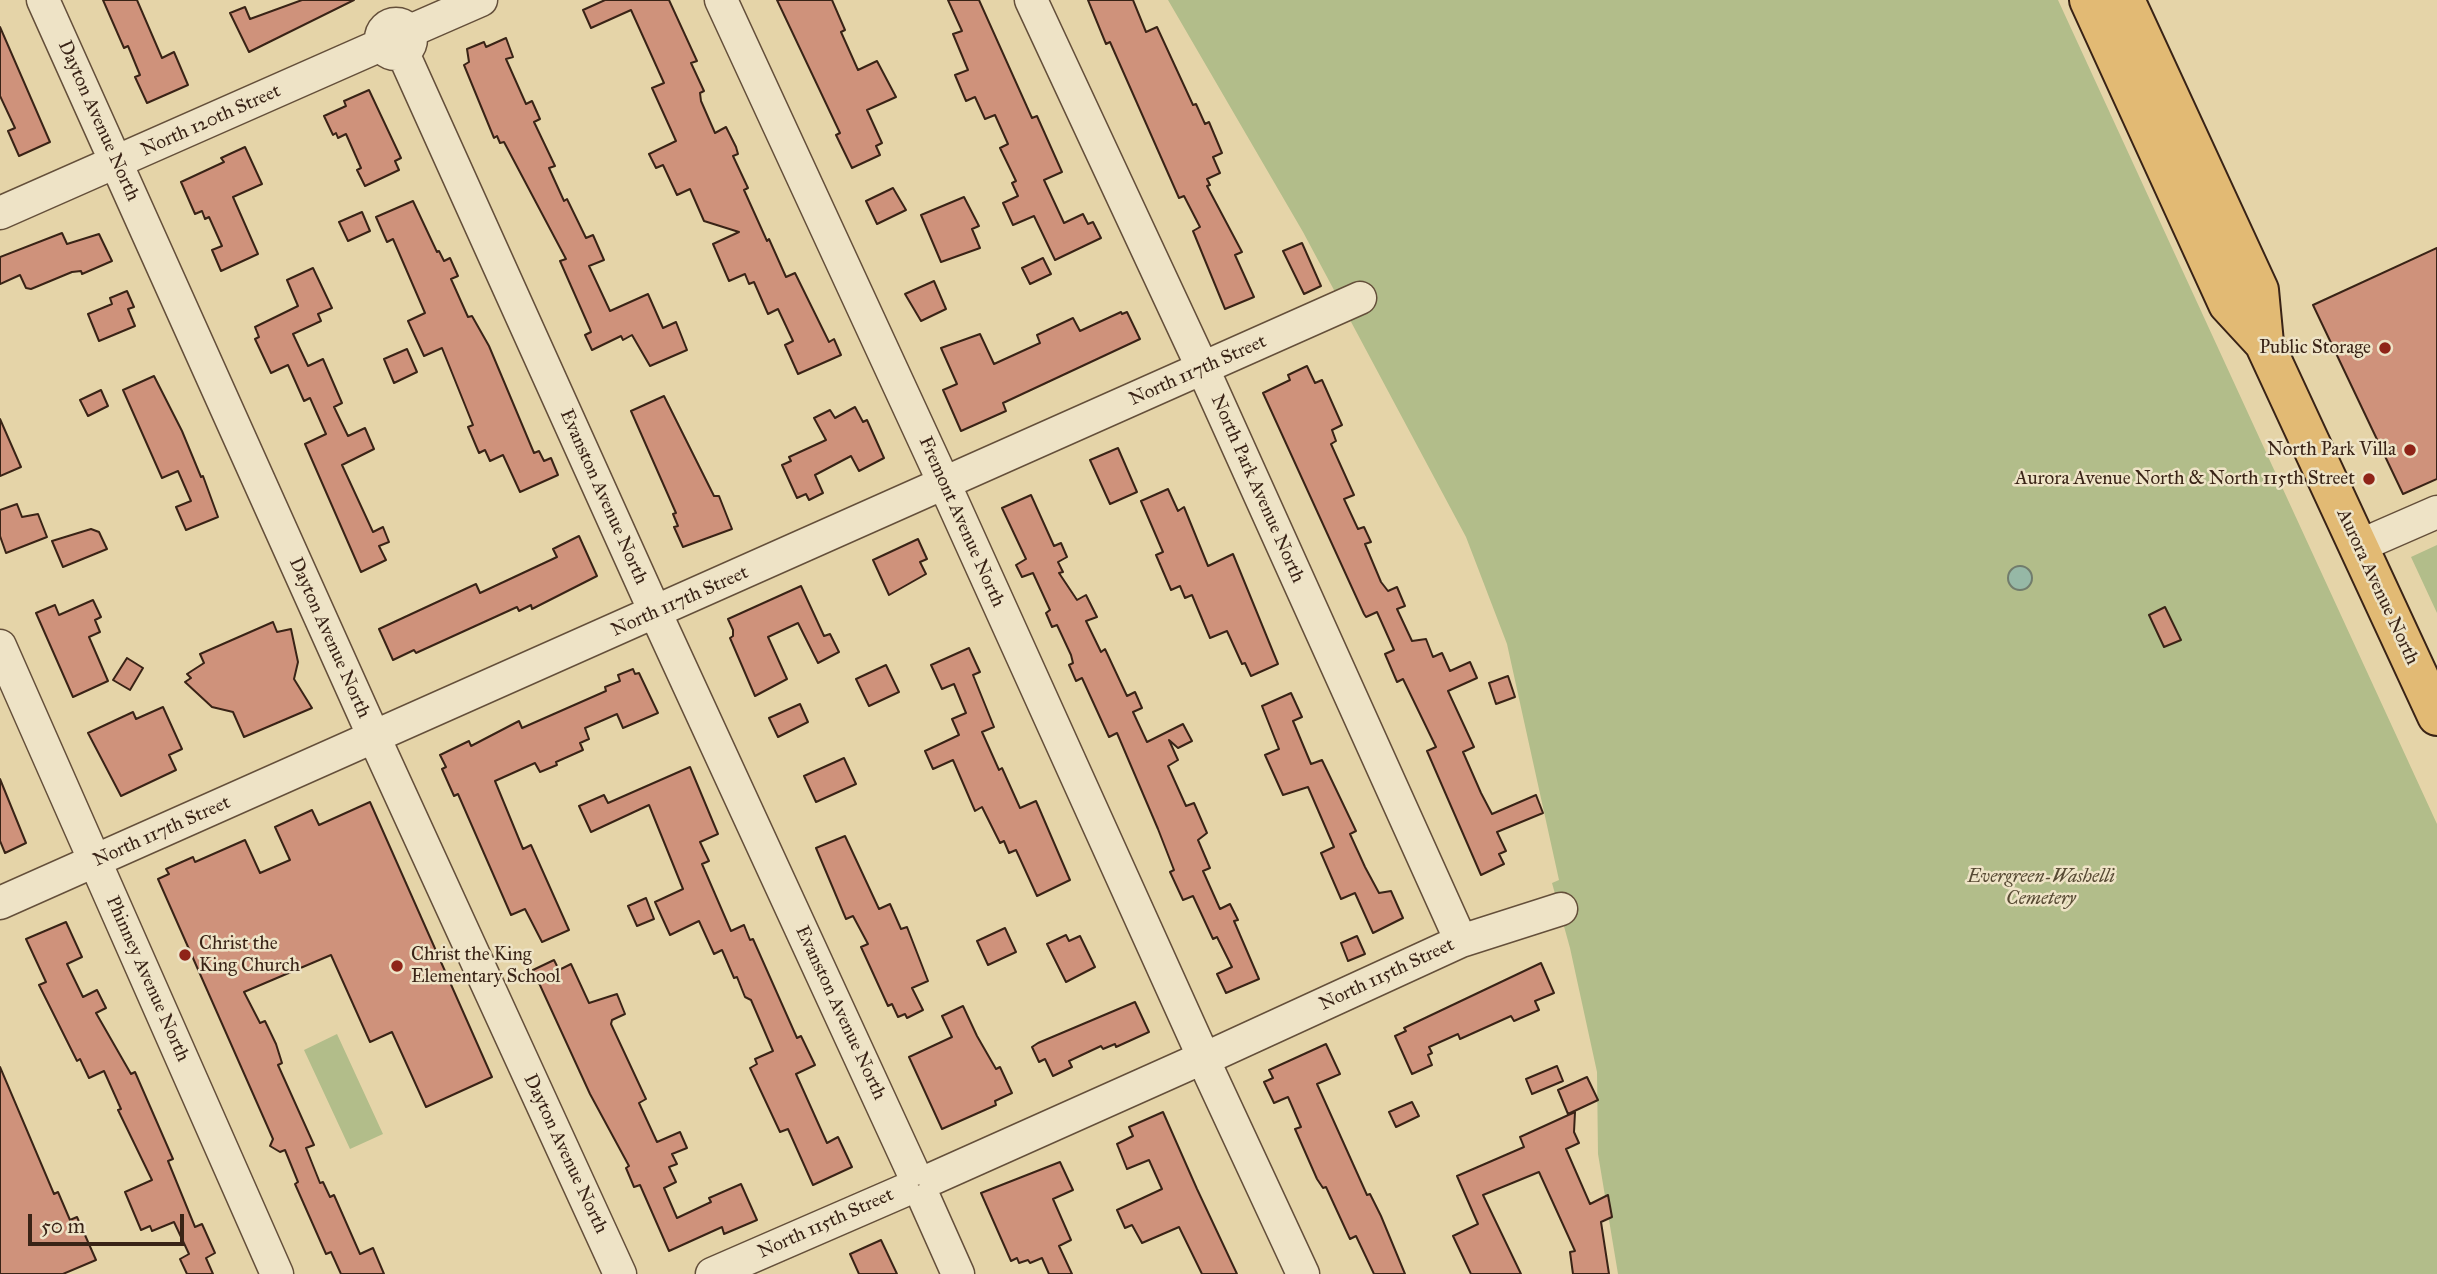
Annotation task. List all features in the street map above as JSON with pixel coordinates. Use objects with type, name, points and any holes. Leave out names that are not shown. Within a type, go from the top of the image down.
[{"type":"highway","name":"Aurora Avenue North","points":[[2089,0],[2228,304],[2264,343],[2437,716]]},
{"type":"highway","name":"Aurora Avenue North","points":[[2125,0],[2259,290],[2264,343]]},
{"type":"street","name":"Dayton Avenue North","points":[[43,0],[374,737],[620,1274]]},
{"type":"street","name":"North 120th Street","points":[[0,213],[117,162],[393,31],[481,0]]},
{"type":"street","name":"Fremont Avenue North","points":[[720,0],[944,483],[1303,1274]]},
{"type":"street","name":"North Park Avenue North","points":[[1031,0],[1203,369],[1461,941]]},
{"type":"street","name":"Evanston Avenue North","points":[[393,31],[958,1274]]},
{"type":"street","name":"North 117th Street","points":[[0,903],[656,614],[1360,298]]},
{"type":"street","points":[[2359,546],[2437,512]]},
{"type":"street","name":"Phinney Avenue North","points":[[0,646],[277,1274]]},
{"type":"street","name":"North 115th Street","points":[[712,1274],[1204,1059],[1461,941],[1561,909]]},
{"type":"green space","name":"Evergreen-Washelli Cemetery","points":[[1168,0],[2058,0],[2437,824],[2437,1274],[1618,1274],[1598,1154],[1597,1072],[1570,948],[1552,883],[1559,880],[1507,644],[1466,537],[1303,232]]},
{"type":"green space","points":[[2437,545],[2437,613],[2411,557]]},
{"type":"green space","points":[[337,1034],[383,1134],[350,1149],[304,1050]]},
{"type":"shaded area","points":[[2020,566],[2029,569],[2032,578],[2029,587],[2020,590],[2011,587],[2008,578],[2011,569]]},
{"type":"building","points":[[103,0],[137,0],[162,58],[174,52],[188,85],[147,103],[135,77],[140,75],[128,46],[124,48]]},
{"type":"building","points":[[302,0],[354,0],[249,52],[230,13],[245,7],[250,19]]},
{"type":"building","points":[[605,0],[669,0],[697,61],[691,63],[704,91],[700,93],[701,101],[715,133],[726,127],[736,147],[738,154],[733,156],[748,188],[744,190],[767,241],[769,239],[786,277],[795,273],[829,342],[834,339],[841,355],[798,374],[785,345],[793,341],[778,309],[768,314],[754,282],[749,284],[745,274],[729,281],[713,244],[739,232],[704,221],[690,189],[677,195],[663,165],[656,168],[649,154],[676,141],[652,88],[664,83],[631,10],[591,28],[583,10]]},
{"type":"building","points":[[777,0],[832,0],[845,30],[841,32],[858,70],[877,61],[896,97],[867,110],[882,143],[876,146],[880,155],[852,168],[836,135],[840,133]]},
{"type":"building","points":[[948,0],[979,0],[1032,118],[1037,116],[1062,172],[1044,180],[1064,223],[1083,214],[1088,224],[1093,222],[1101,238],[1055,260],[1034,216],[1013,225],[1003,203],[1018,196],[1012,183],[1016,181],[1000,148],[1008,144],[995,115],[985,119],[975,97],[966,101],[955,75],[968,70],[953,34],[962,31]]},
{"type":"building","points":[[1088,0],[1133,0],[1146,32],[1157,27],[1193,105],[1196,104],[1205,124],[1209,122],[1222,153],[1213,157],[1220,173],[1207,179],[1210,185],[1207,186],[1242,252],[1235,255],[1254,297],[1225,309],[1193,231],[1200,227],[1184,196],[1179,198],[1110,42],[1106,44]]},
{"type":"building","points":[[0,27],[50,142],[19,156],[8,131],[15,128],[0,96]]},
{"type":"building","points":[[506,38],[513,57],[506,59],[526,104],[532,101],[540,119],[534,122],[555,166],[549,168],[564,201],[567,199],[586,238],[593,235],[604,260],[589,266],[610,311],[648,294],[663,328],[676,322],[687,350],[650,366],[632,335],[623,340],[621,336],[592,350],[585,335],[591,332],[590,329],[560,261],[566,259],[504,142],[500,143],[497,136],[494,138],[464,65],[469,62],[467,49],[484,42],[486,47]]},
{"type":"building","points":[[369,90],[401,158],[395,161],[399,170],[365,186],[357,170],[361,168],[346,134],[338,138],[336,133],[333,135],[324,116],[346,106],[344,101]]},
{"type":"building","points":[[245,147],[262,184],[233,197],[258,254],[221,271],[212,250],[222,246],[209,217],[205,219],[202,211],[195,214],[181,182],[224,162],[221,158]]},
{"type":"building","points":[[893,188],[906,210],[877,224],[866,201]]},
{"type":"building","points":[[964,197],[979,226],[972,229],[980,248],[941,262],[921,215]]},
{"type":"building","points":[[413,201],[437,252],[439,251],[444,261],[450,258],[458,276],[451,279],[468,317],[472,316],[489,346],[534,453],[539,451],[544,461],[551,458],[558,475],[520,492],[503,455],[490,461],[485,450],[479,453],[468,427],[473,425],[442,348],[424,356],[408,321],[425,313],[393,239],[387,242],[376,217]]},
{"type":"building","points":[[362,212],[370,231],[348,241],[339,222]]},
{"type":"building","points":[[62,233],[67,244],[99,234],[112,261],[82,274],[81,271],[72,272],[31,289],[26,288],[20,275],[0,284],[0,257]]},
{"type":"building","points":[[1302,243],[1321,286],[1304,294],[1283,251]]},
{"type":"building","name":"Public Storage","points":[[2437,248],[2437,479],[2403,494],[2313,305]]},
{"type":"building","points":[[1043,258],[1051,274],[1030,284],[1022,268]]},
{"type":"building","points":[[313,268],[332,308],[318,314],[321,321],[293,334],[308,366],[323,359],[342,403],[334,407],[348,436],[365,428],[374,449],[342,465],[373,532],[383,527],[389,542],[379,546],[386,560],[361,572],[305,444],[326,434],[310,398],[304,401],[288,365],[271,373],[255,339],[259,337],[255,327],[298,306],[287,280]]},
{"type":"building","points":[[934,281],[946,309],[921,321],[905,294]]},
{"type":"building","points":[[127,291],[134,307],[128,309],[135,326],[99,341],[88,314],[112,304],[110,298]]},
{"type":"building","points":[[1121,312],[1127,312],[1140,339],[1003,403],[1006,411],[961,431],[943,390],[957,384],[941,348],[980,334],[994,364],[1040,343],[1037,335],[1073,318],[1080,331]]},
{"type":"building","points":[[407,349],[417,372],[394,383],[384,359]]},
{"type":"building","points":[[1307,366],[1315,383],[1322,380],[1342,425],[1332,430],[1336,441],[1331,444],[1354,495],[1344,499],[1358,529],[1364,527],[1371,542],[1365,544],[1381,582],[1388,591],[1397,587],[1405,606],[1397,609],[1412,641],[1426,639],[1433,657],[1442,653],[1450,671],[1470,662],[1477,678],[1448,691],[1474,747],[1463,752],[1492,814],[1536,795],[1543,813],[1497,832],[1506,851],[1499,854],[1504,864],[1481,875],[1427,751],[1436,747],[1403,679],[1397,682],[1385,654],[1394,650],[1377,612],[1366,617],[1364,614],[1263,393],[1290,380],[1288,375]]},
{"type":"building","points":[[154,376],[182,431],[201,477],[203,476],[218,517],[186,530],[176,507],[191,501],[178,471],[162,478],[123,390]]},
{"type":"building","points":[[101,390],[108,406],[88,416],[80,400]]},
{"type":"building","points":[[664,396],[714,496],[719,496],[732,529],[683,547],[674,527],[678,526],[673,514],[676,513],[631,411]]},
{"type":"building","points":[[855,407],[863,422],[867,420],[884,458],[859,471],[851,456],[815,475],[823,493],[809,500],[806,494],[797,498],[782,465],[791,461],[789,457],[826,440],[814,418],[830,410],[835,418]]},
{"type":"building","points":[[0,419],[21,467],[0,476]]},
{"type":"building","points":[[1118,448],[1137,492],[1110,504],[1090,460]]},
{"type":"building","points":[[1168,489],[1178,511],[1184,507],[1208,566],[1233,554],[1278,664],[1251,676],[1245,663],[1242,664],[1227,631],[1210,638],[1192,595],[1185,598],[1180,586],[1171,590],[1156,555],[1163,552],[1141,501]]},
{"type":"building","points":[[1031,495],[1054,546],[1061,543],[1067,557],[1058,562],[1063,572],[1059,573],[1077,600],[1086,595],[1097,617],[1086,621],[1101,652],[1105,649],[1127,696],[1135,692],[1142,708],[1133,712],[1147,742],[1183,724],[1192,741],[1178,748],[1169,740],[1178,760],[1168,766],[1186,806],[1194,803],[1207,833],[1198,840],[1210,868],[1203,871],[1220,909],[1230,904],[1238,920],[1234,921],[1259,979],[1226,993],[1217,974],[1232,967],[1217,937],[1213,939],[1193,896],[1183,900],[1170,872],[1174,870],[1158,829],[1117,733],[1109,737],[1082,678],[1076,681],[1069,665],[1073,663],[1071,655],[1057,625],[1052,627],[1046,613],[1050,610],[1033,573],[1022,577],[1016,565],[1026,559],[1002,508]]},
{"type":"building","points":[[17,504],[22,517],[38,514],[47,537],[6,553],[0,536],[0,510]]},
{"type":"building","points":[[91,529],[99,532],[107,549],[63,567],[52,541]]},
{"type":"building","points":[[579,536],[597,576],[532,609],[531,605],[519,611],[517,607],[416,653],[414,650],[393,660],[379,629],[476,584],[480,593],[557,557],[553,549]]},
{"type":"building","points":[[918,539],[927,559],[920,562],[926,574],[889,595],[873,560]]},
{"type":"building","points":[[801,586],[824,636],[830,634],[839,652],[818,663],[798,623],[768,637],[787,679],[755,696],[730,638],[733,636],[733,630],[728,619]]},
{"type":"building","points":[[93,600],[101,617],[95,620],[100,632],[89,637],[108,681],[73,697],[36,613],[55,605],[59,615]]},
{"type":"building","points":[[2165,607],[2181,640],[2164,647],[2149,615]]},
{"type":"building","points":[[273,622],[277,632],[291,629],[298,662],[294,679],[312,708],[244,737],[233,712],[212,707],[185,682],[191,678],[187,674],[204,663],[200,654]]},
{"type":"building","points":[[969,648],[980,672],[973,675],[994,727],[982,732],[1020,808],[1036,801],[1070,880],[1037,896],[1016,850],[1009,853],[1004,841],[1000,843],[982,807],[975,811],[953,760],[933,769],[925,751],[959,735],[952,719],[966,713],[954,684],[942,689],[931,665]]},
{"type":"building","points":[[127,658],[143,668],[130,690],[113,680]]},
{"type":"building","points":[[886,665],[899,692],[869,706],[856,679]]},
{"type":"building","points":[[633,669],[635,674],[639,673],[658,713],[623,728],[617,714],[585,728],[589,739],[580,743],[583,750],[556,762],[557,765],[540,772],[535,763],[495,781],[523,849],[531,845],[569,930],[542,942],[525,909],[511,915],[458,794],[454,796],[442,769],[446,767],[440,755],[469,741],[471,746],[519,721],[522,728],[606,691],[605,687],[620,681],[618,675]]},
{"type":"building","points":[[1508,676],[1515,697],[1496,704],[1489,683]]},
{"type":"building","points":[[1291,693],[1302,717],[1293,721],[1311,764],[1322,760],[1356,831],[1350,834],[1365,867],[1379,893],[1391,891],[1403,918],[1373,933],[1355,893],[1341,899],[1321,853],[1334,847],[1308,787],[1283,795],[1265,755],[1279,749],[1262,706]]},
{"type":"building","points":[[800,704],[808,722],[778,737],[769,718]]},
{"type":"building","points":[[163,707],[182,749],[169,755],[176,770],[121,796],[88,733],[133,712],[136,719]]},
{"type":"building","points":[[844,758],[856,784],[816,802],[804,776]]},
{"type":"building","points":[[690,767],[718,834],[700,842],[709,861],[702,864],[731,931],[744,925],[750,940],[753,939],[797,1038],[801,1036],[815,1065],[796,1074],[827,1143],[838,1137],[852,1167],[813,1185],[788,1129],[780,1132],[750,1068],[757,1064],[755,1059],[773,1051],[751,1000],[745,997],[722,950],[714,954],[699,921],[670,935],[655,902],[683,889],[649,805],[591,832],[579,806],[604,795],[608,803]]},
{"type":"building","points":[[0,779],[26,843],[5,853],[0,841]]},
{"type":"building","points":[[370,802],[492,1077],[426,1107],[392,1032],[370,1042],[331,955],[244,992],[260,1023],[265,1021],[276,1044],[282,1063],[278,1065],[314,1145],[306,1148],[320,1183],[323,1182],[330,1197],[334,1195],[360,1254],[373,1248],[384,1274],[341,1274],[331,1252],[326,1254],[295,1184],[298,1182],[285,1150],[280,1152],[270,1146],[273,1139],[158,879],[169,874],[166,869],[193,857],[195,862],[245,840],[260,873],[290,860],[275,827],[312,810],[319,825]]},
{"type":"building","points":[[845,836],[879,909],[890,904],[901,929],[907,927],[928,981],[912,988],[923,1010],[907,1018],[905,1014],[898,1017],[892,1004],[888,1006],[861,947],[868,944],[853,916],[846,919],[816,848]]},
{"type":"building","points":[[646,898],[654,919],[637,926],[628,906]]},
{"type":"building","points":[[66,922],[82,957],[67,964],[83,997],[97,990],[106,1008],[96,1013],[131,1074],[135,1072],[173,1159],[168,1161],[195,1227],[202,1224],[215,1253],[206,1258],[213,1274],[187,1274],[180,1259],[189,1254],[174,1222],[152,1231],[150,1226],[141,1230],[125,1192],[152,1180],[118,1110],[121,1109],[104,1071],[89,1078],[80,1059],[77,1061],[39,985],[46,982],[26,939]]},
{"type":"building","points":[[1005,928],[1016,952],[988,965],[977,941]]},
{"type":"building","points":[[1066,935],[1069,941],[1080,936],[1095,967],[1066,982],[1047,944]]},
{"type":"building","points":[[1357,936],[1365,954],[1348,961],[1341,943]]},
{"type":"building","points":[[554,960],[559,970],[571,964],[589,1003],[617,994],[625,1014],[612,1020],[611,1024],[646,1099],[639,1103],[657,1142],[680,1132],[687,1148],[672,1154],[677,1164],[669,1167],[676,1182],[664,1188],[677,1218],[711,1202],[709,1198],[741,1184],[757,1220],[724,1234],[722,1227],[669,1251],[640,1185],[634,1187],[626,1168],[629,1166],[590,1094],[533,970]]},
{"type":"building","points":[[1541,963],[1554,993],[1535,1001],[1539,1010],[1514,1021],[1511,1016],[1460,1039],[1458,1034],[1429,1047],[1432,1053],[1428,1055],[1432,1065],[1412,1074],[1395,1036],[1406,1031],[1404,1028]]},
{"type":"building","points":[[1135,1002],[1149,1032],[1116,1047],[1115,1044],[1103,1049],[1101,1046],[1069,1061],[1072,1067],[1053,1076],[1045,1059],[1039,1062],[1032,1047],[1038,1043]]},
{"type":"building","points":[[963,1006],[977,1036],[996,1069],[1000,1067],[1012,1093],[995,1101],[996,1105],[942,1129],[909,1057],[952,1037],[942,1016]]},
{"type":"building","points":[[1326,1044],[1340,1074],[1317,1084],[1367,1195],[1370,1194],[1381,1216],[1405,1274],[1374,1274],[1356,1236],[1350,1239],[1326,1187],[1323,1188],[1317,1179],[1295,1129],[1301,1127],[1288,1097],[1274,1103],[1264,1082],[1273,1078],[1269,1070]]},
{"type":"building","points":[[1557,1066],[1563,1081],[1532,1094],[1526,1079]]},
{"type":"building","points":[[0,1067],[54,1194],[58,1192],[70,1220],[77,1217],[96,1260],[63,1274],[0,1274]]},
{"type":"building","points":[[1587,1077],[1598,1100],[1568,1114],[1558,1090]]},
{"type":"building","points":[[1412,1102],[1419,1116],[1396,1127],[1389,1112]]},
{"type":"building","points":[[1163,1112],[1237,1274],[1202,1274],[1179,1227],[1142,1243],[1132,1225],[1125,1228],[1117,1210],[1162,1189],[1149,1160],[1127,1169],[1117,1144],[1133,1136],[1129,1127]]},
{"type":"building","points":[[1575,1112],[1574,1132],[1579,1143],[1566,1149],[1590,1204],[1608,1195],[1612,1217],[1601,1222],[1609,1274],[1573,1274],[1570,1252],[1575,1251],[1539,1172],[1483,1195],[1521,1274],[1471,1274],[1453,1236],[1478,1224],[1457,1176],[1524,1147],[1520,1137]]},
{"type":"building","points":[[1060,1162],[1073,1190],[1053,1199],[1071,1240],[1059,1246],[1072,1274],[1049,1274],[1042,1258],[1030,1263],[1028,1260],[1019,1263],[1017,1258],[1011,1261],[981,1193]]},
{"type":"building","points":[[881,1240],[897,1274],[859,1274],[850,1254]]},
{"type":"place","name":"Public Storage","points":[[2385,348]]},
{"type":"place","name":"North Park Villa","points":[[2410,450]]},
{"type":"place","name":"Aurora Avenue North & North 115th Street","points":[[2369,479]]},
{"type":"place","name":"Christ the King Church","points":[[185,955]]},
{"type":"place","name":"Christ the King Elementary School","points":[[397,966]]}]
